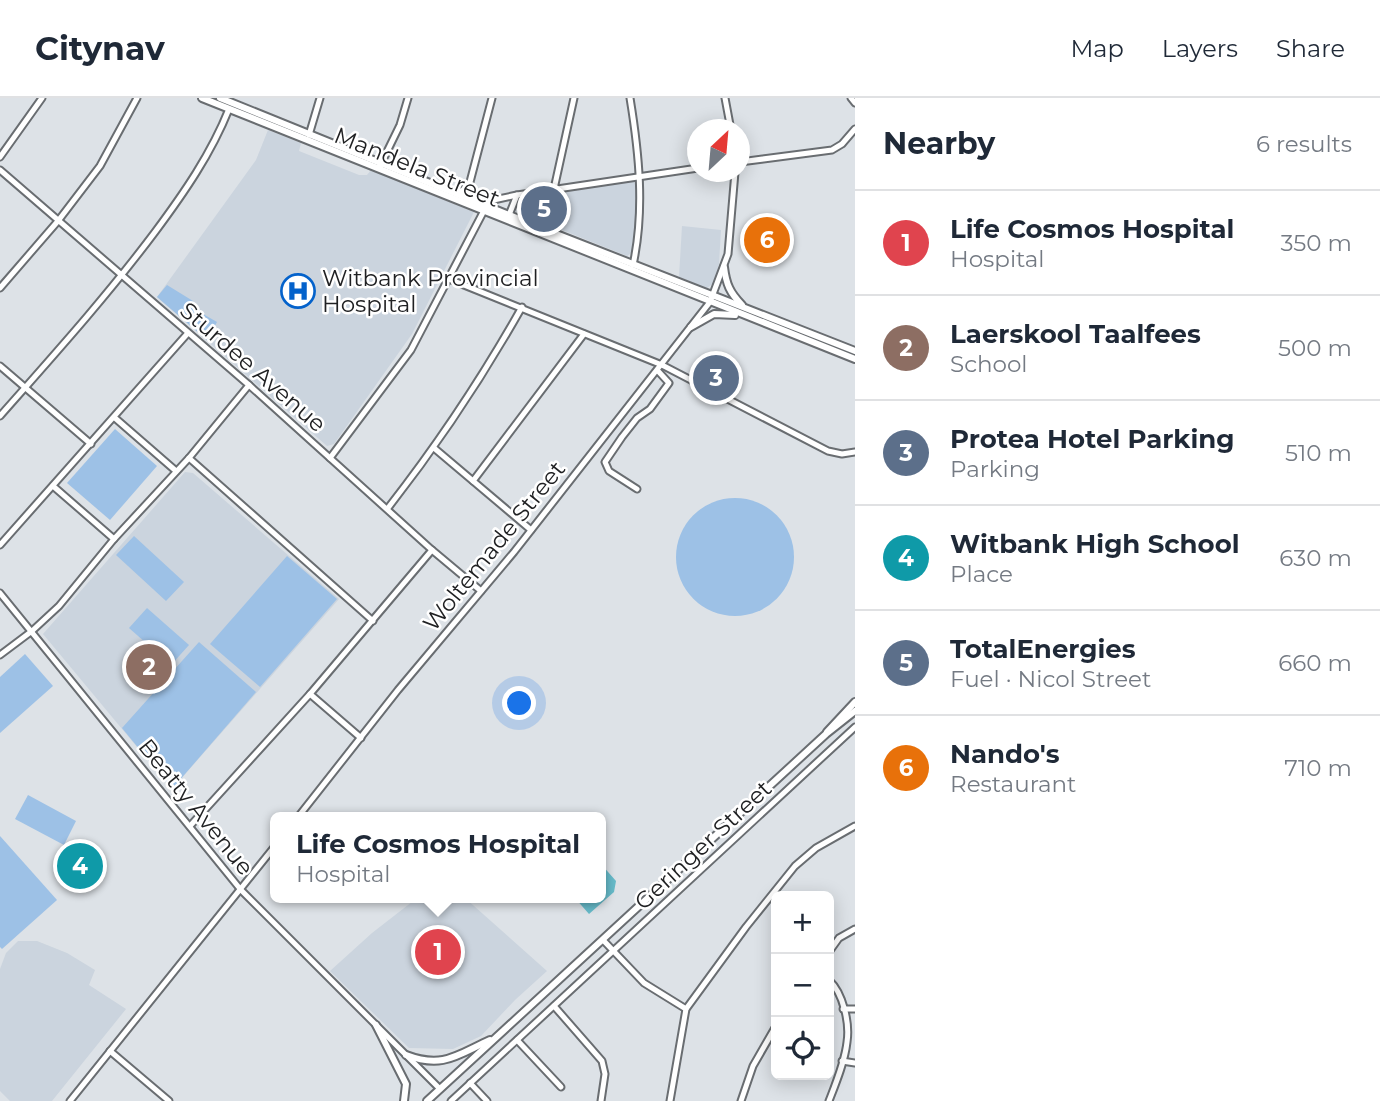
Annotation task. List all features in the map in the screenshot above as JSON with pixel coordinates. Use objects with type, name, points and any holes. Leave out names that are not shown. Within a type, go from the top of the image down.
[{"type":"main road","name":"Mandela Street","points":[[202,98],[231,103]]},
{"type":"main road","name":"Mandela Street","points":[[220,98],[308,138],[745,312],[855,359]]},
{"type":"main road","name":"Mandela Street","points":[[380,167],[454,193],[484,209],[509,215],[632,267]]},
{"type":"main road","points":[[724,267],[730,292],[745,312]]},
{"type":"main road","name":"Mandela Street","points":[[745,312],[855,351]]},
{"type":"main road","points":[[691,327],[714,314],[745,312]]},
{"type":"main road","points":[[826,734],[833,723],[855,702]]},
{"type":"main road","points":[[427,1101],[826,734],[855,711]]},
{"type":"main road","points":[[376,1025],[406,1084],[404,1101]]},
{"type":"main road","points":[[406,1055],[424,1062],[444,1061],[495,1038]]},
{"type":"street","points":[[0,157],[42,98]]},
{"type":"street","points":[[0,288],[100,166],[137,98]]},
{"type":"street","points":[[308,138],[320,98]]},
{"type":"street","points":[[380,167],[400,125],[408,98]]},
{"type":"street","points":[[454,193],[460,192],[470,182],[492,98]]},
{"type":"street","points":[[554,189],[574,98]]},
{"type":"street","points":[[630,98],[640,209],[632,267]]},
{"type":"street","points":[[725,98],[729,119]]},
{"type":"street","points":[[851,98],[855,103]]},
{"type":"street","points":[[0,416],[121,277],[195,175],[216,141],[231,103]]},
{"type":"street","points":[[750,161],[832,150],[842,144],[855,129]]},
{"type":"street","name":"Sturdee Avenue","points":[[0,170],[249,385],[481,591]]},
{"type":"street","points":[[330,458],[411,350],[484,209],[494,200],[687,170]]},
{"type":"street","name":"Woltemade Street","points":[[302,812],[398,690],[531,530],[712,299],[729,246],[734,182]]},
{"type":"street","points":[[509,215],[517,195]]},
{"type":"street","points":[[449,279],[522,307],[660,368],[832,453],[855,452]]},
{"type":"street","points":[[388,508],[435,448],[486,371],[522,307]]},
{"type":"street","points":[[0,545],[188,333]]},
{"type":"street","points":[[473,481],[584,334]]},
{"type":"street","points":[[0,366],[91,444]]},
{"type":"street","points":[[637,489],[608,471],[605,462],[637,418],[650,409],[668,383],[660,368]]},
{"type":"street","points":[[0,655],[59,606],[249,385]]},
{"type":"street","points":[[115,418],[176,471]]},
{"type":"street","points":[[435,448],[531,530]]},
{"type":"street","points":[[189,458],[373,621]]},
{"type":"street","points":[[53,486],[114,539]]},
{"type":"street","points":[[190,826],[310,694],[432,550]]},
{"type":"street","name":"Beatty Avenue","points":[[0,593],[241,890],[440,1089]]},
{"type":"street","points":[[310,694],[361,738]]},
{"type":"street","name":"Geringer Street","points":[[450,1101],[855,727]]},
{"type":"street","points":[[670,1101],[686,1009],[795,866],[816,848],[855,826]]},
{"type":"street","points":[[70,1101],[270,852]]},
{"type":"street","points":[[834,945],[839,938],[855,929]]},
{"type":"street","points":[[603,940],[644,983],[686,1009]]},
{"type":"street","points":[[829,1101],[848,1041],[839,992],[834,986]]},
{"type":"street","points":[[554,1006],[602,1061],[605,1070],[601,1101]]},
{"type":"street","points":[[843,1009],[855,1009]]},
{"type":"street","points":[[741,1101],[753,1066],[771,1035]]},
{"type":"street","points":[[517,1040],[561,1087]]},
{"type":"street","points":[[110,1051],[169,1101]]},
{"type":"street","points":[[842,1060],[855,1063]]},
{"type":"street","points":[[470,1083],[487,1101]]},
{"type":"shaded area","name":"Witbank Provincial Hospital","points":[[268,130],[301,143],[299,151],[359,175],[367,175],[371,170],[474,212],[412,334],[334,444],[327,446],[157,297],[256,160]]},
{"type":"shaded area","points":[[631,179],[638,185],[634,251],[627,256],[517,212],[522,195]]},
{"type":"shaded area","points":[[682,226],[721,230],[719,264],[714,283],[707,288],[679,277]]},
{"type":"shaded area","points":[[167,285],[193,301],[203,314],[217,322],[207,340],[157,297]]},
{"type":"shaded area","points":[[115,429],[157,466],[110,520],[67,483]]},
{"type":"shaded area","points":[[185,472],[193,473],[339,599],[172,789],[43,634]]},
{"type":"shaded area","points":[[735,498],[758,503],[777,515],[789,534],[794,557],[789,580],[777,599],[758,611],[735,616],[712,611],[693,599],[681,580],[676,557],[681,534],[693,515],[712,503]]},
{"type":"shaded area","points":[[134,536],[184,582],[166,601],[116,555]]},
{"type":"shaded area","points":[[287,556],[337,599],[260,687],[210,644]]},
{"type":"shaded area","points":[[147,608],[189,645],[171,665],[129,628]]},
{"type":"shaded area","points":[[199,642],[256,692],[172,789],[122,728]]},
{"type":"shaded area","points":[[25,654],[53,686],[0,733],[0,677]]},
{"type":"shaded area","points":[[28,795],[76,821],[64,845],[15,819]]},
{"type":"shaded area","points":[[0,836],[57,900],[2,949],[0,947]]},
{"type":"shaded area","points":[[606,870],[616,881],[614,892],[606,899]]},
{"type":"shaded area","points":[[411,903],[471,903],[547,971],[481,1036],[453,1049],[409,1048],[330,971]]},
{"type":"shaded area","points":[[579,903],[602,903],[589,914]]},
{"type":"shaded area","points":[[18,941],[37,941],[67,953],[95,970],[89,985],[126,1009],[52,1101],[10,1101],[0,1091],[0,969],[6,953]]},
{"type":"place","name":"TotalEnergies","points":[[544,209]]},
{"type":"place","name":"Nando's","points":[[767,240]]},
{"type":"place","name":"Witbank Provincial Hospital","points":[[298,291]]},
{"type":"place","name":"Protea Hotel Parking","points":[[716,378]]},
{"type":"place","name":"Laerskool Taalfees","points":[[149,667]]},
{"type":"place","name":"Witbank High School","points":[[80,866]]},
{"type":"place","name":"Life Cosmos Hospital","points":[[438,952]]}]
